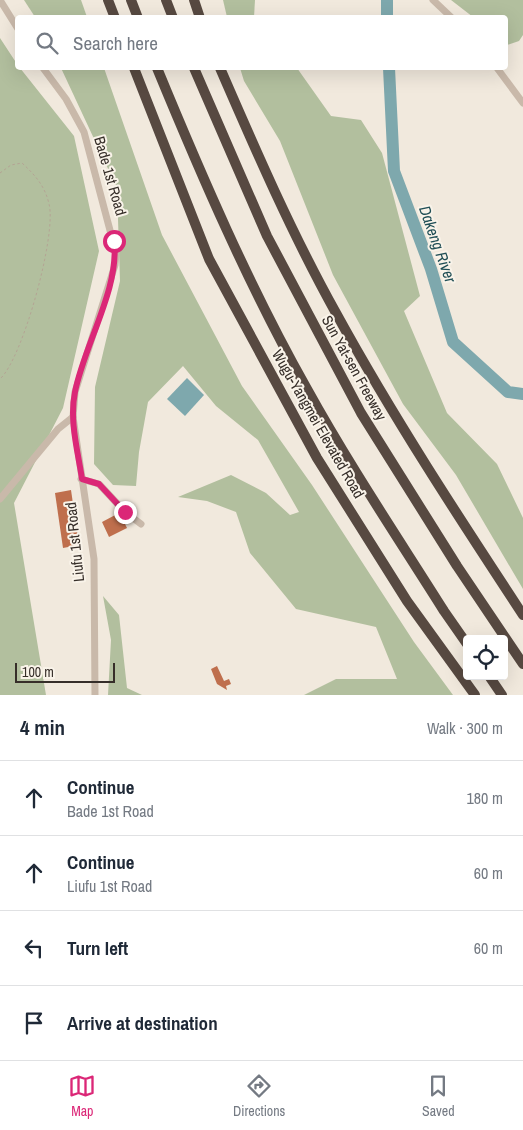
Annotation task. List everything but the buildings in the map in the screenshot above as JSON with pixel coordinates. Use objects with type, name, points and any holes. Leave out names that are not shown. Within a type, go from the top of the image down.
[{"type":"highway","points":[[108,0],[114,15]]},
{"type":"highway","points":[[131,0],[137,15]]},
{"type":"highway","points":[[166,0],[172,15]]},
{"type":"highway","points":[[194,0],[199,15]]},
{"type":"highway","name":"Wugu-Yangmei Elevated Road","points":[[135,70],[209,259],[308,441],[407,602],[475,695]]},
{"type":"highway","points":[[158,70],[202,177],[253,286],[307,390],[434,595],[463,638]]},
{"type":"highway","name":"Sun Yat-sen Freeway","points":[[195,70],[267,236],[362,413],[457,566],[523,664]]},
{"type":"highway","points":[[221,70],[271,185],[336,313],[442,493],[523,615]]},
{"type":"highway","points":[[492,680],[502,695]]},
{"type":"street","points":[[0,0],[15,24]]},
{"type":"street","points":[[433,0],[449,15]]},
{"type":"street","name":"Bade 1st Road","points":[[44,70],[66,99],[84,132],[116,252],[116,265],[74,392],[73,417]]},
{"type":"street","points":[[498,70],[523,103]]},
{"type":"street","points":[[0,498],[58,429],[73,417]]},
{"type":"street","name":"Liufu 1st Road","points":[[73,417],[94,559],[95,695]]},
{"type":"street","points":[[82,479],[99,484],[125,512],[142,524]]},
{"type":"path","points":[[0,173],[11,165],[22,163],[44,188],[50,206],[50,234],[33,306],[20,347],[6,373],[0,379]]},
{"type":"green space","points":[[24,0],[81,0],[86,15],[34,15]]},
{"type":"green space","points":[[223,0],[255,0],[254,15],[227,15]]},
{"type":"green space","points":[[451,0],[523,0],[523,35],[519,41],[508,45],[508,15],[470,15]]},
{"type":"green space","points":[[0,38],[15,61],[15,70],[22,70],[74,136],[99,251],[63,408],[14,503],[46,695],[0,695]]},
{"type":"green space","points":[[62,70],[105,70],[162,235],[242,386],[312,485],[414,642],[453,695],[304,695],[336,679],[397,679],[376,627],[296,609],[250,553],[236,512],[207,501],[178,497],[231,475],[266,493],[290,515],[299,512],[258,440],[216,406],[183,366],[148,402],[139,452],[136,486],[113,485],[94,464],[95,387],[120,281],[117,188]]},
{"type":"green space","points":[[241,70],[298,70],[331,116],[361,120],[382,153],[420,296],[404,311],[447,413],[497,464],[523,518],[523,589],[456,475],[403,404],[333,275],[280,141],[244,81]]},
{"type":"green space","points":[[103,596],[119,615],[127,688],[142,695],[108,695],[111,640]]},
{"type":"water","points":[[187,378],[204,395],[185,416],[167,399]]},
{"type":"waterway","name":"Dakeng River","points":[[387,0],[387,15]]},
{"type":"waterway","name":"Dakeng River","points":[[389,70],[394,171],[431,269],[453,342],[508,392],[523,394]]},
{"type":"route","points":[[114,241],[116,265],[74,392],[73,417],[82,479],[99,484],[125,512]]}]
